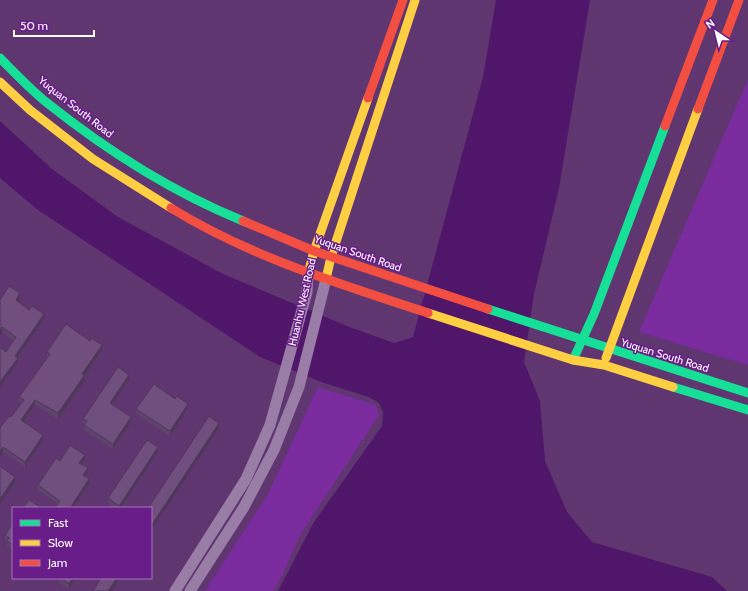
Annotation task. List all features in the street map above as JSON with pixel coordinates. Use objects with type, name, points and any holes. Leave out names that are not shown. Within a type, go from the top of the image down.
[{"type":"street","name":"Huanhu West Road","points":[[175,591],[246,479],[270,424],[307,292],[308,274],[314,251],[403,0]]},
{"type":"street","name":"Huanhu West Road","points":[[190,591],[244,507],[274,450],[299,386],[331,257],[415,0]]},
{"type":"street","points":[[573,360],[594,314],[713,0]]},
{"type":"street","points":[[604,365],[608,349],[739,0]]},
{"type":"street","name":"Yuquan South Road","points":[[0,58],[45,101],[109,149],[162,182],[220,212],[331,257],[537,325],[582,338],[608,349],[748,393]]},
{"type":"street","points":[[0,82],[30,110],[93,158],[152,197],[196,223],[308,274],[532,348],[573,360],[604,365],[748,410]]},
{"type":"shaded area","points":[[496,0],[590,0],[559,188],[534,294],[524,362],[540,401],[545,461],[567,512],[592,542],[712,577],[727,591],[278,591],[314,522],[382,426],[383,412],[379,403],[369,397],[324,383],[260,357],[38,210],[0,178],[0,121],[52,169],[118,217],[223,274],[352,328],[394,343],[413,337],[483,77]]},
{"type":"shaded area","points":[[748,79],[748,365],[639,332]]},
{"type":"shaded area","points":[[318,387],[376,405],[379,415],[299,537],[283,574],[273,591],[205,591],[267,496]]},
{"type":"building","points":[[9,286],[20,293],[16,300],[29,310],[32,306],[44,314],[15,356],[18,358],[0,382],[0,347],[6,352],[16,337],[2,327],[0,330],[0,300]]},
{"type":"building","points":[[66,324],[90,341],[92,338],[102,345],[82,374],[84,376],[58,413],[35,400],[21,420],[43,435],[25,462],[3,447],[0,452],[0,428],[24,400],[19,397],[50,354],[47,352]]},
{"type":"building","points":[[118,367],[129,375],[110,403],[131,417],[113,444],[84,425],[87,421],[83,419]]},
{"type":"building","points":[[154,384],[175,399],[177,396],[188,404],[170,431],[136,409]]},
{"type":"building","points":[[209,416],[219,423],[152,524],[152,507],[149,507]]},
{"type":"building","points":[[147,440],[158,447],[119,506],[108,498]]},
{"type":"building","points":[[70,445],[85,455],[79,463],[88,468],[83,475],[89,479],[71,507],[56,507],[60,501],[38,485],[56,458],[60,461]]},
{"type":"building","points":[[0,466],[15,477],[0,499]]},
{"type":"building","points":[[29,500],[40,507],[24,507]]},
{"type":"building","points":[[12,524],[12,544],[7,541],[9,538],[5,535]]},
{"type":"building","points":[[62,579],[72,579],[69,584]]},
{"type":"building","points":[[100,579],[116,579],[108,591],[93,591]]},
{"type":"traffic: fast","points":[[0,58],[46,102],[92,137],[140,169],[165,183],[217,210],[243,221]]},
{"type":"traffic: fast","points":[[573,360],[594,314],[665,126]]},
{"type":"traffic: fast","points":[[488,309],[748,393]]},
{"type":"traffic: fast","points":[[673,387],[748,410]]},
{"type":"traffic: slow","points":[[326,279],[331,257],[415,0]]},
{"type":"traffic: slow","points":[[0,82],[30,110],[93,159],[171,208]]},
{"type":"traffic: slow","points":[[308,274],[314,251],[368,98]]},
{"type":"traffic: slow","points":[[606,358],[698,109]]},
{"type":"traffic: slow","points":[[428,313],[573,360],[604,365],[673,387]]},
{"type":"traffic: jam","points":[[368,98],[403,0]]},
{"type":"traffic: jam","points":[[665,126],[713,0]]},
{"type":"traffic: jam","points":[[698,109],[739,0]]},
{"type":"traffic: jam","points":[[171,208],[232,241],[264,255],[329,280],[428,313]]},
{"type":"traffic: jam","points":[[243,221],[314,251],[488,309]]}]
